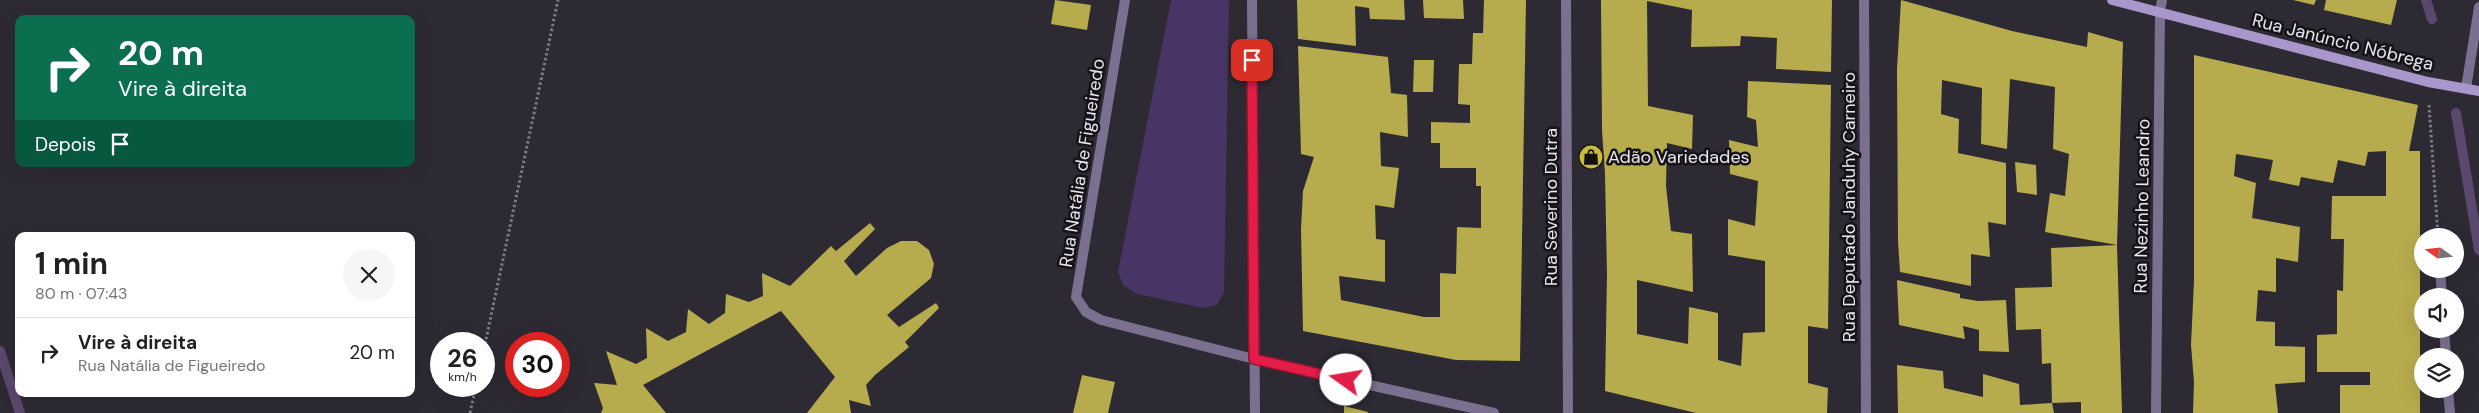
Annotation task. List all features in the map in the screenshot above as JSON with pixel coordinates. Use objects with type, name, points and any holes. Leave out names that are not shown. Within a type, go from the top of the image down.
[{"type":"street","name":"Rua Natália de Figueiredo","points":[[1125,0],[1076,297],[1086,312],[1101,320],[1254,359]]},
{"type":"street","points":[[1252,0],[1255,413]]},
{"type":"street","name":"Rua Severino Dutra","points":[[1566,0],[1568,413]]},
{"type":"street","name":"Rua Deputado Janduhy Carneiro","points":[[1864,0],[1866,413]]},
{"type":"street","name":"Rua Janúncio Nóbrega","points":[[2112,0],[2428,82],[2479,91]]},
{"type":"street","name":"Rua Nezinho Leandro","points":[[2156,413],[2160,11],[2162,0]]},
{"type":"street","points":[[2466,88],[2479,8]]},
{"type":"street","points":[[1254,359],[1494,413]]},
{"type":"street","points":[[2449,398],[2450,413]]},
{"type":"path","points":[[488,332],[558,0]]},
{"type":"path","points":[[2428,82],[2437,228]]},
{"type":"path","points":[[470,413],[474,397]]},
{"type":"shaded area","points":[[1171,0],[1229,0],[1224,292],[1217,305],[1204,308],[1137,294],[1123,285],[1118,272]]},
{"type":"building","points":[[1055,0],[1091,5],[1087,30],[1051,24]]},
{"type":"building","points":[[1297,0],[1404,0],[1405,20],[1370,19],[1369,8],[1355,6],[1356,46],[1298,39]]},
{"type":"building","points":[[1423,0],[1463,0],[1464,19],[1424,18]]},
{"type":"building","points":[[1484,0],[1526,0],[1520,361],[1456,360],[1303,331],[1301,229],[1303,191],[1314,157],[1301,154],[1298,46],[1388,57],[1391,93],[1407,95],[1408,137],[1380,132],[1381,166],[1399,168],[1394,208],[1375,205],[1376,239],[1385,240],[1385,282],[1339,276],[1341,300],[1424,317],[1440,317],[1440,273],[1456,274],[1457,227],[1481,228],[1481,186],[1476,186],[1476,168],[1440,168],[1440,143],[1431,143],[1431,122],[1470,123],[1470,105],[1458,104],[1459,64],[1472,64],[1473,33],[1483,33]]},
{"type":"building","points":[[1601,0],[1832,0],[1831,72],[1776,69],[1777,38],[1741,36],[1740,46],[1691,47],[1692,10],[1647,1],[1648,106],[1693,115],[1692,149],[1667,143],[1666,186],[1671,231],[1692,234],[1693,292],[1637,280],[1637,334],[1688,344],[1689,307],[1718,313],[1718,360],[1741,366],[1743,333],[1765,332],[1765,261],[1728,255],[1728,219],[1755,226],[1758,181],[1730,174],[1729,140],[1758,147],[1756,120],[1747,117],[1748,81],[1831,85],[1828,329],[1808,326],[1808,383],[1828,388],[1827,413],[1696,413],[1605,391],[1607,274],[1602,130]]},
{"type":"building","points":[[1901,0],[2012,31],[2087,47],[2088,32],[2123,42],[2117,245],[2045,232],[2050,193],[2065,196],[2069,154],[2053,149],[2055,87],[2010,79],[2007,149],[1981,144],[1982,88],[1942,80],[1941,114],[1959,119],[1958,153],[2006,163],[2006,225],[1988,222],[1990,257],[1971,254],[1971,286],[1900,272],[1898,241],[1897,69]]},
{"type":"building","points":[[2293,0],[2316,0],[2314,5]]},
{"type":"building","points":[[2326,0],[2397,0],[2391,25],[2324,10]]},
{"type":"building","points":[[2194,55],[2418,105],[2409,151],[2420,151],[2420,228],[2414,228],[2414,278],[2420,278],[2420,288],[2414,288],[2414,338],[2420,338],[2420,348],[2414,348],[2414,398],[2420,398],[2420,413],[2340,413],[2340,385],[2370,385],[2370,372],[2317,372],[2317,335],[2337,334],[2337,290],[2343,291],[2344,239],[2331,239],[2332,196],[2386,196],[2386,151],[2368,152],[2365,166],[2338,160],[2333,183],[2301,177],[2299,186],[2269,180],[2273,160],[2236,154],[2234,176],[2256,183],[2252,218],[2300,227],[2298,262],[2276,258],[2276,292],[2258,290],[2256,321],[2275,322],[2275,346],[2305,347],[2305,382],[2275,384],[2278,413],[2193,413],[2194,382],[2191,345],[2194,281]]},
{"type":"building","points":[[1414,60],[1434,60],[1433,92],[1413,92]]},
{"type":"building","points":[[2015,162],[2036,165],[2037,195],[2017,192]]},
{"type":"building","points":[[870,223],[875,229],[844,261],[856,276],[887,248],[901,241],[917,241],[929,250],[934,264],[931,278],[887,315],[899,327],[936,303],[939,308],[905,342],[909,347],[875,375],[866,385],[871,406],[849,400],[851,413],[807,413],[835,377],[781,311],[643,385],[666,413],[601,413],[603,408],[594,383],[617,385],[606,351],[636,364],[647,358],[646,328],[668,341],[686,332],[688,309],[709,324],[725,313],[726,294],[749,302],[763,296],[762,273],[790,286],[831,246],[836,251]]},
{"type":"building","points":[[2117,245],[2122,413],[2081,413],[2081,402],[2052,403],[2051,363],[2042,364],[2041,329],[2016,330],[2015,288],[2052,287],[2051,248]]},
{"type":"building","points":[[1897,280],[1960,294],[1960,298],[1978,301],[2006,300],[2009,352],[1979,351],[1979,330],[1963,326],[1965,339],[1899,325]]},
{"type":"building","points":[[1897,365],[1943,371],[1944,388],[1983,397],[1983,374],[2019,384],[2020,405],[2052,403],[2054,413],[1898,413]]},
{"type":"building","points":[[1082,375],[1115,382],[1108,413],[1073,413]]},
{"type":"building","points":[[1344,406],[1368,412],[1368,413],[1344,413]]},
{"type":"waterway","points":[[2426,0],[2432,19]]},
{"type":"waterway","points":[[2456,113],[2479,250]]},
{"type":"waterway","points":[[0,351],[20,413]]},
{"type":"place","name":"Adão Variedades","points":[[1591,157]]},
{"type":"route","points":[[1252,60],[1254,359],[1346,380]]}]
